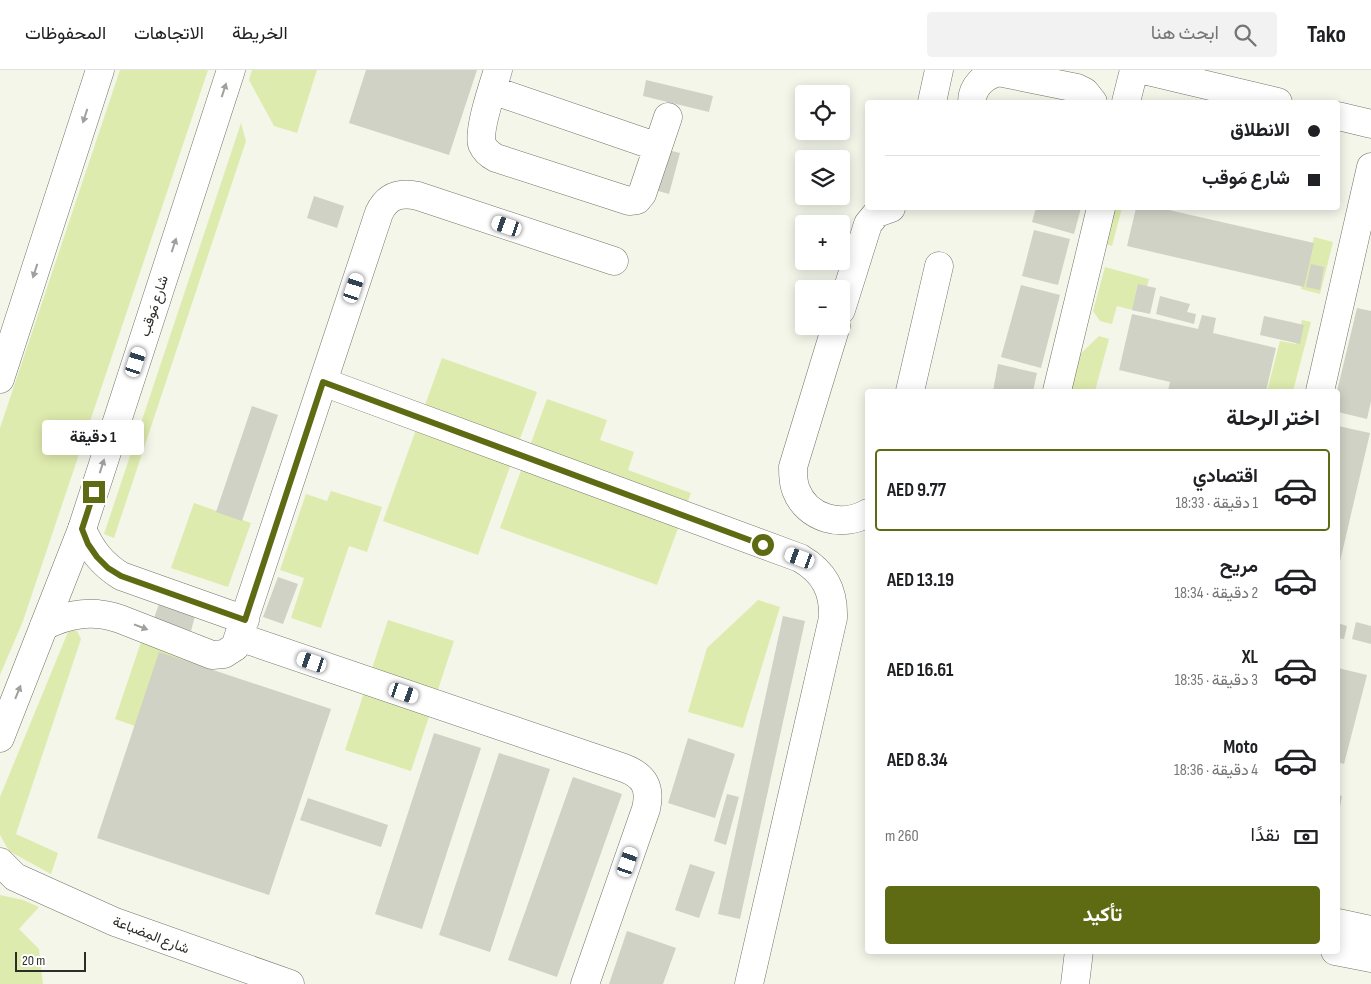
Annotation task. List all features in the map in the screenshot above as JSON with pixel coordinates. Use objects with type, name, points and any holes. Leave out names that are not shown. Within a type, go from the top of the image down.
[{"type":"main road","points":[[0,379],[100,70]]},
{"type":"main road","name":"شارع مَوقب","points":[[0,738],[82,529],[231,70]]},
{"type":"main road","points":[[932,100],[939,70]]},
{"type":"main road","points":[[1126,100],[1134,70]]},
{"type":"main road","points":[[1142,70],[1190,76],[1271,100]]},
{"type":"main road","points":[[972,100],[975,89],[981,81],[989,75],[998,72],[1082,87]]},
{"type":"main road","points":[[658,147],[495,80],[481,136],[485,150],[496,158],[633,201],[637,200],[642,194],[658,147],[668,117]]},
{"type":"main road","points":[[1340,116],[1371,124]]},
{"type":"main road","points":[[1320,389],[1371,167]]},
{"type":"main road","points":[[44,626],[59,618],[75,614],[92,613],[108,615],[212,655],[224,654],[240,635],[379,213],[383,205],[390,198],[399,194],[418,196],[614,261]]},
{"type":"main road","points":[[850,281],[868,224],[876,213],[885,210]]},
{"type":"main road","points":[[1057,389],[1101,210]]},
{"type":"main road","points":[[910,389],[939,266]]},
{"type":"main road","points":[[833,335],[793,467],[793,479],[796,491],[802,501],[810,510],[820,516],[843,521],[865,515]]},
{"type":"main road","points":[[323,382],[800,558],[810,564],[826,582],[831,593],[833,618],[749,984]]},
{"type":"main road","points":[[82,529],[88,544],[108,568],[240,635],[624,768],[634,772],[642,779],[647,788],[648,799],[646,809],[585,984]]},
{"type":"main road","points":[[108,615],[121,576]]},
{"type":"main road","name":"شارع المِضباعة","points":[[5,872],[115,922],[290,984]]},
{"type":"main road","points":[[1340,923],[1371,930]]},
{"type":"main road","points":[[1340,952],[1371,958]]},
{"type":"main road","points":[[1075,984],[1079,954]]},
{"type":"green space","points":[[120,70],[208,70],[23,621],[0,675],[0,428]]},
{"type":"green space","points":[[252,70],[317,70],[297,133],[274,126],[249,80]]},
{"type":"green space","points":[[241,123],[246,141],[114,538],[104,534]]},
{"type":"green space","points":[[1102,210],[1121,210],[1112,246],[1094,241]]},
{"type":"green space","points":[[1314,237],[1333,242],[1320,294],[1301,289]]},
{"type":"green space","points":[[1105,267],[1149,279],[1140,312],[1117,306],[1112,324],[1100,321],[1093,311]]},
{"type":"green space","points":[[1302,320],[1311,322],[1294,389],[1268,389],[1280,341],[1296,344]]},
{"type":"green space","points":[[1099,336],[1109,339],[1096,389],[1066,389],[1074,360]]},
{"type":"green space","points":[[442,358],[537,392],[478,555],[383,521]]},
{"type":"green space","points":[[547,399],[607,420],[600,440],[634,452],[628,470],[691,493],[657,585],[500,528]]},
{"type":"green space","points":[[331,491],[382,507],[367,552],[349,546],[321,628],[291,618],[304,578],[280,570],[306,494],[327,501]]},
{"type":"green space","points":[[194,503],[251,523],[228,587],[171,568]]},
{"type":"green space","points":[[758,600],[780,607],[743,728],[688,712],[707,648]]},
{"type":"green space","points":[[388,620],[454,641],[411,771],[345,750]]},
{"type":"green space","points":[[72,630],[77,631],[81,639],[16,834],[58,853],[51,874],[9,851],[0,835],[0,797],[68,632]]},
{"type":"green space","points":[[141,642],[194,659],[199,670],[135,726],[115,719]]},
{"type":"green space","points":[[0,895],[23,900],[39,907],[19,929],[39,949],[43,984],[0,984]]},
{"type":"building","points":[[366,70],[477,70],[449,155],[349,123]]},
{"type":"building","points":[[646,80],[713,96],[709,112],[643,96]]},
{"type":"building","points":[[660,148],[680,153],[669,194],[648,188]]},
{"type":"building","points":[[314,196],[344,206],[337,228],[307,218]]},
{"type":"building","points":[[1035,210],[1080,210],[1074,234],[1032,222]]},
{"type":"building","points":[[1136,210],[1169,210],[1314,243],[1304,287],[1127,246]]},
{"type":"building","points":[[1034,230],[1070,239],[1058,285],[1022,276]]},
{"type":"building","points":[[1311,264],[1324,267],[1320,290],[1306,287]]},
{"type":"building","points":[[1138,284],[1156,288],[1150,314],[1132,310]]},
{"type":"building","points":[[1021,285],[1060,295],[1041,368],[1001,357]]},
{"type":"building","points":[[1160,296],[1190,304],[1187,312],[1196,314],[1194,324],[1156,314]]},
{"type":"building","points":[[1357,308],[1371,311],[1371,401],[1367,419],[1340,412],[1340,389],[1337,389]]},
{"type":"building","points":[[1132,314],[1198,329],[1202,315],[1216,318],[1213,333],[1276,348],[1266,389],[1168,389],[1170,382],[1119,370]]},
{"type":"building","points":[[1264,316],[1304,325],[1300,344],[1260,335]]},
{"type":"building","points":[[998,364],[1037,373],[1033,389],[993,389]]},
{"type":"building","points":[[252,406],[278,415],[242,521],[216,512]]},
{"type":"building","points":[[1340,426],[1370,433],[1340,561]]},
{"type":"building","points":[[278,577],[298,584],[283,624],[263,617]]},
{"type":"building","points":[[159,604],[195,616],[191,631],[154,618]]},
{"type":"building","points":[[783,616],[805,621],[740,919],[718,914]]},
{"type":"building","points":[[1356,622],[1371,626],[1371,644],[1352,639]]},
{"type":"building","points":[[1340,624],[1347,626],[1344,639],[1340,638]]},
{"type":"building","points":[[159,652],[331,709],[269,895],[97,838]]},
{"type":"building","points":[[1340,668],[1367,675],[1344,764],[1340,763]]},
{"type":"building","points":[[434,733],[481,748],[422,929],[375,914]]},
{"type":"building","points":[[688,738],[735,754],[715,818],[668,803]]},
{"type":"building","points":[[499,753],[550,769],[490,952],[439,935]]},
{"type":"building","points":[[573,777],[622,794],[557,977],[508,960]]},
{"type":"building","points":[[727,794],[739,797],[726,845],[714,841]]},
{"type":"building","points":[[308,798],[388,825],[381,847],[300,820]]},
{"type":"building","points":[[690,864],[715,872],[699,918],[675,910]]},
{"type":"building","points":[[627,931],[676,948],[663,984],[609,984]]},
{"type":"route","points":[[94,492],[82,529],[88,544],[108,568],[131,581],[245,620],[323,382],[763,545]]}]
